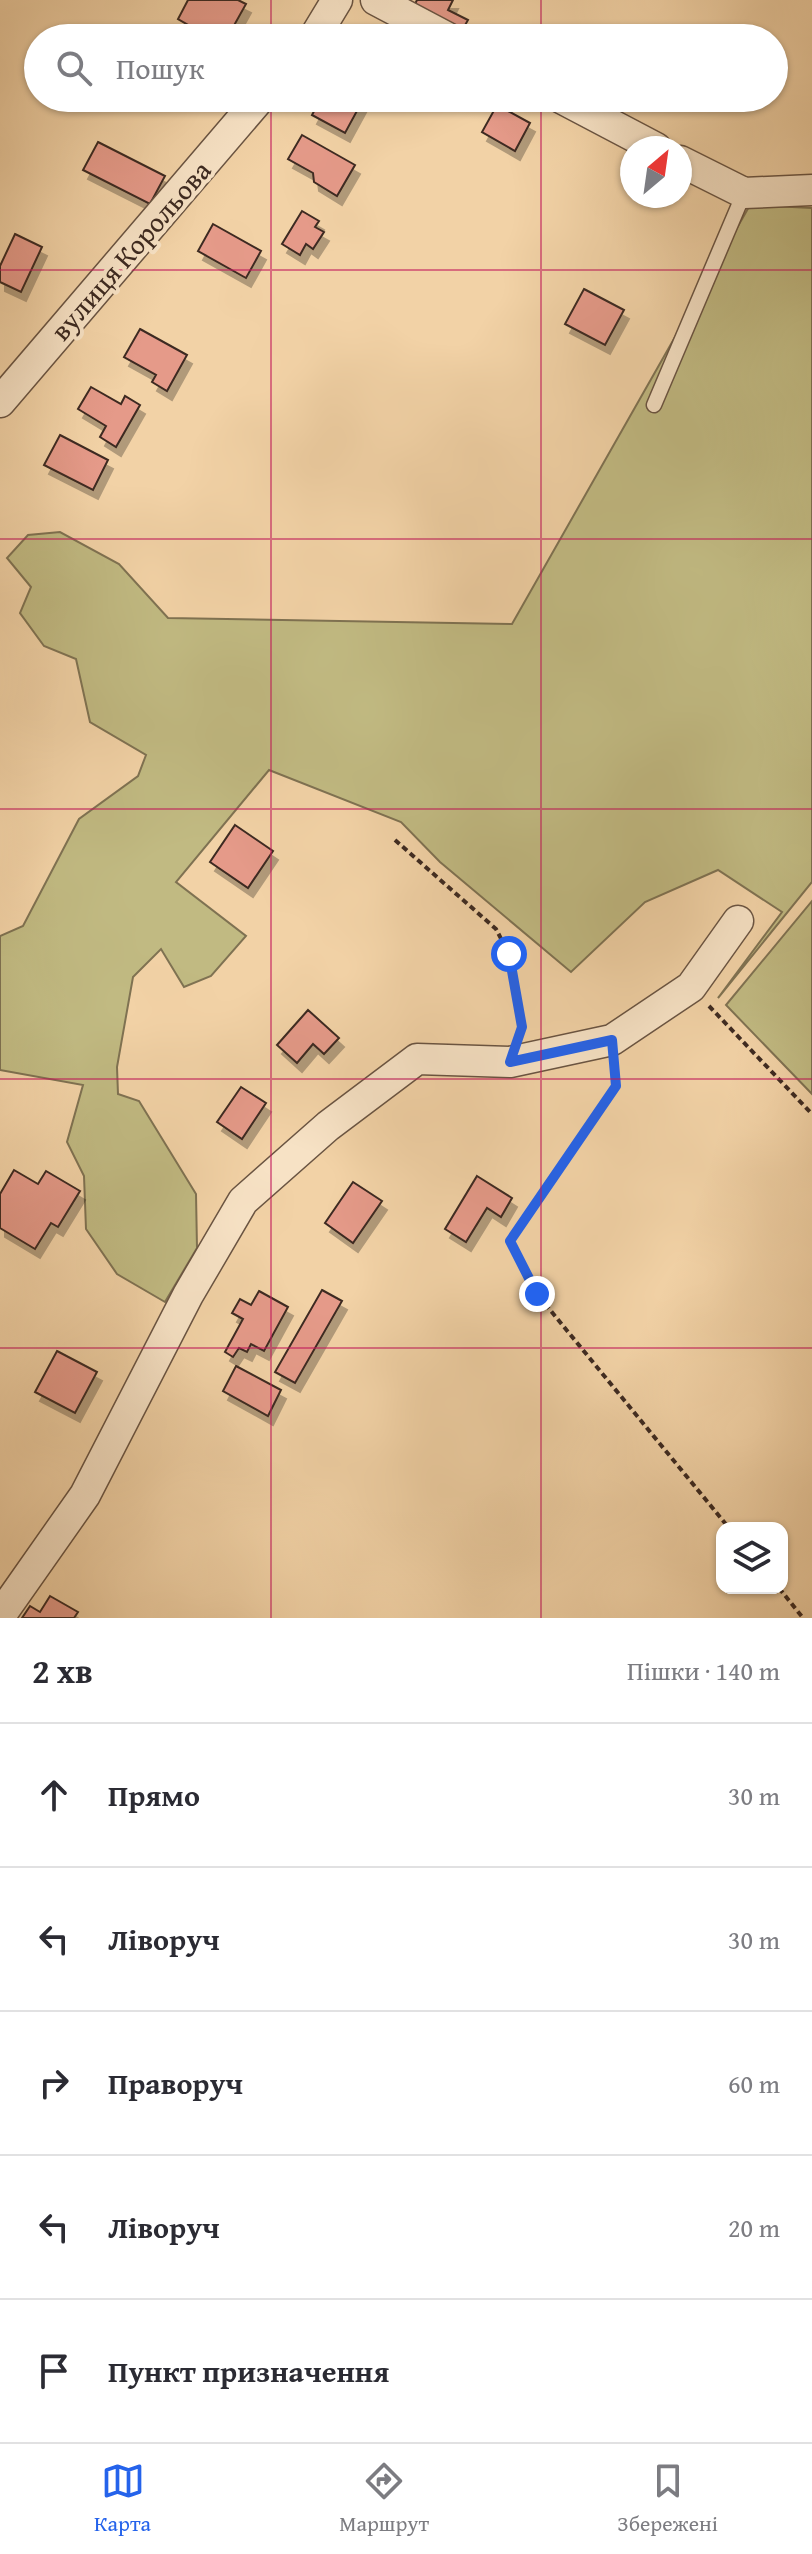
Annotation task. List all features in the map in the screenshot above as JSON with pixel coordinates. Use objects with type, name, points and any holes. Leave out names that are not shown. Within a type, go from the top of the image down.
[{"type":"street","points":[[322,24],[337,0]]},
{"type":"street","points":[[376,0],[421,24]]},
{"type":"street","name":"вулиця Корольова","points":[[0,402],[248,112]]},
{"type":"street","points":[[588,112],[633,136]]},
{"type":"street","points":[[692,167],[744,193],[812,190]]},
{"type":"street","points":[[0,1616],[85,1495],[188,1295],[243,1201],[328,1126],[417,1059],[510,1062],[612,1040],[691,987],[738,921]]},
{"type":"lane","points":[[654,405],[744,193]]},
{"type":"path","points":[[395,840],[496,929],[509,954],[522,1027],[510,1062]]},
{"type":"path","points":[[691,987],[812,1114]]},
{"type":"path","points":[[612,1040],[616,1086],[510,1241],[537,1294],[724,1522]]},
{"type":"path","points":[[784,1594],[803,1618]]},
{"type":"shaded area","points":[[750,205],[812,208],[812,882],[718,998],[782,912],[718,870],[645,902],[571,972],[440,862],[401,822],[269,770],[176,882],[246,936],[211,976],[184,987],[161,949],[133,977],[117,1067],[118,1094],[139,1101],[196,1194],[197,1248],[165,1302],[117,1274],[86,1229],[84,1176],[67,1142],[83,1085],[0,1070],[0,936],[23,926],[79,819],[138,776],[146,755],[90,722],[76,659],[44,646],[20,613],[31,587],[7,558],[28,535],[60,532],[119,564],[168,618],[512,624]]},
{"type":"shaded area","points":[[812,901],[812,1094],[726,1005]]},
{"type":"building","points":[[188,0],[238,0],[246,4],[235,24],[187,24],[178,19]]},
{"type":"building","points":[[417,0],[453,0],[448,10],[468,20],[466,24],[440,24],[412,10]]},
{"type":"building","points":[[314,112],[356,112],[345,133],[312,115]]},
{"type":"building","points":[[493,112],[510,112],[530,123],[515,151],[482,132]]},
{"type":"building","points":[[302,135],[355,165],[337,196],[314,182],[313,173],[288,159]]},
{"type":"building","points":[[98,142],[165,176],[150,204],[83,170]]},
{"type":"building","points":[[302,211],[319,221],[315,227],[324,232],[313,249],[306,244],[300,255],[282,244]]},
{"type":"building","points":[[213,224],[261,251],[246,278],[198,251]]},
{"type":"building","points":[[15,234],[42,247],[21,292],[0,282],[0,266]]},
{"type":"building","points":[[584,289],[624,310],[605,345],[565,324]]},
{"type":"building","points":[[140,329],[187,355],[167,391],[152,382],[156,375],[124,357]]},
{"type":"building","points":[[91,387],[121,404],[125,396],[140,405],[116,447],[100,437],[106,426],[78,409]]},
{"type":"building","points":[[60,435],[108,460],[93,490],[44,465]]},
{"type":"building","points":[[235,825],[273,851],[248,888],[210,862]]},
{"type":"building","points":[[308,1010],[339,1038],[324,1054],[313,1044],[297,1063],[277,1045]]},
{"type":"building","points":[[241,1087],[266,1103],[242,1139],[217,1122]]},
{"type":"building","points":[[14,1170],[38,1184],[46,1171],[80,1191],[58,1227],[51,1223],[35,1249],[0,1228],[0,1194]]},
{"type":"building","points":[[477,1176],[512,1198],[501,1217],[487,1208],[466,1242],[445,1229]]},
{"type":"building","points":[[353,1182],[382,1201],[353,1243],[325,1223]]},
{"type":"building","points":[[322,1290],[342,1301],[295,1383],[275,1372]]},
{"type":"building","points":[[259,1291],[288,1307],[264,1351],[251,1344],[247,1352],[239,1348],[233,1357],[225,1352],[243,1319],[232,1313],[240,1299],[251,1305]]},
{"type":"building","points":[[57,1351],[97,1372],[75,1413],[35,1392]]},
{"type":"building","points":[[236,1366],[281,1390],[268,1416],[223,1391]]},
{"type":"building","points":[[50,1596],[78,1612],[74,1618],[22,1618],[30,1606],[40,1612]]},
{"type":"route","points":[[509,954],[522,1027],[510,1062],[612,1040],[616,1086],[510,1241],[537,1294]]}]
